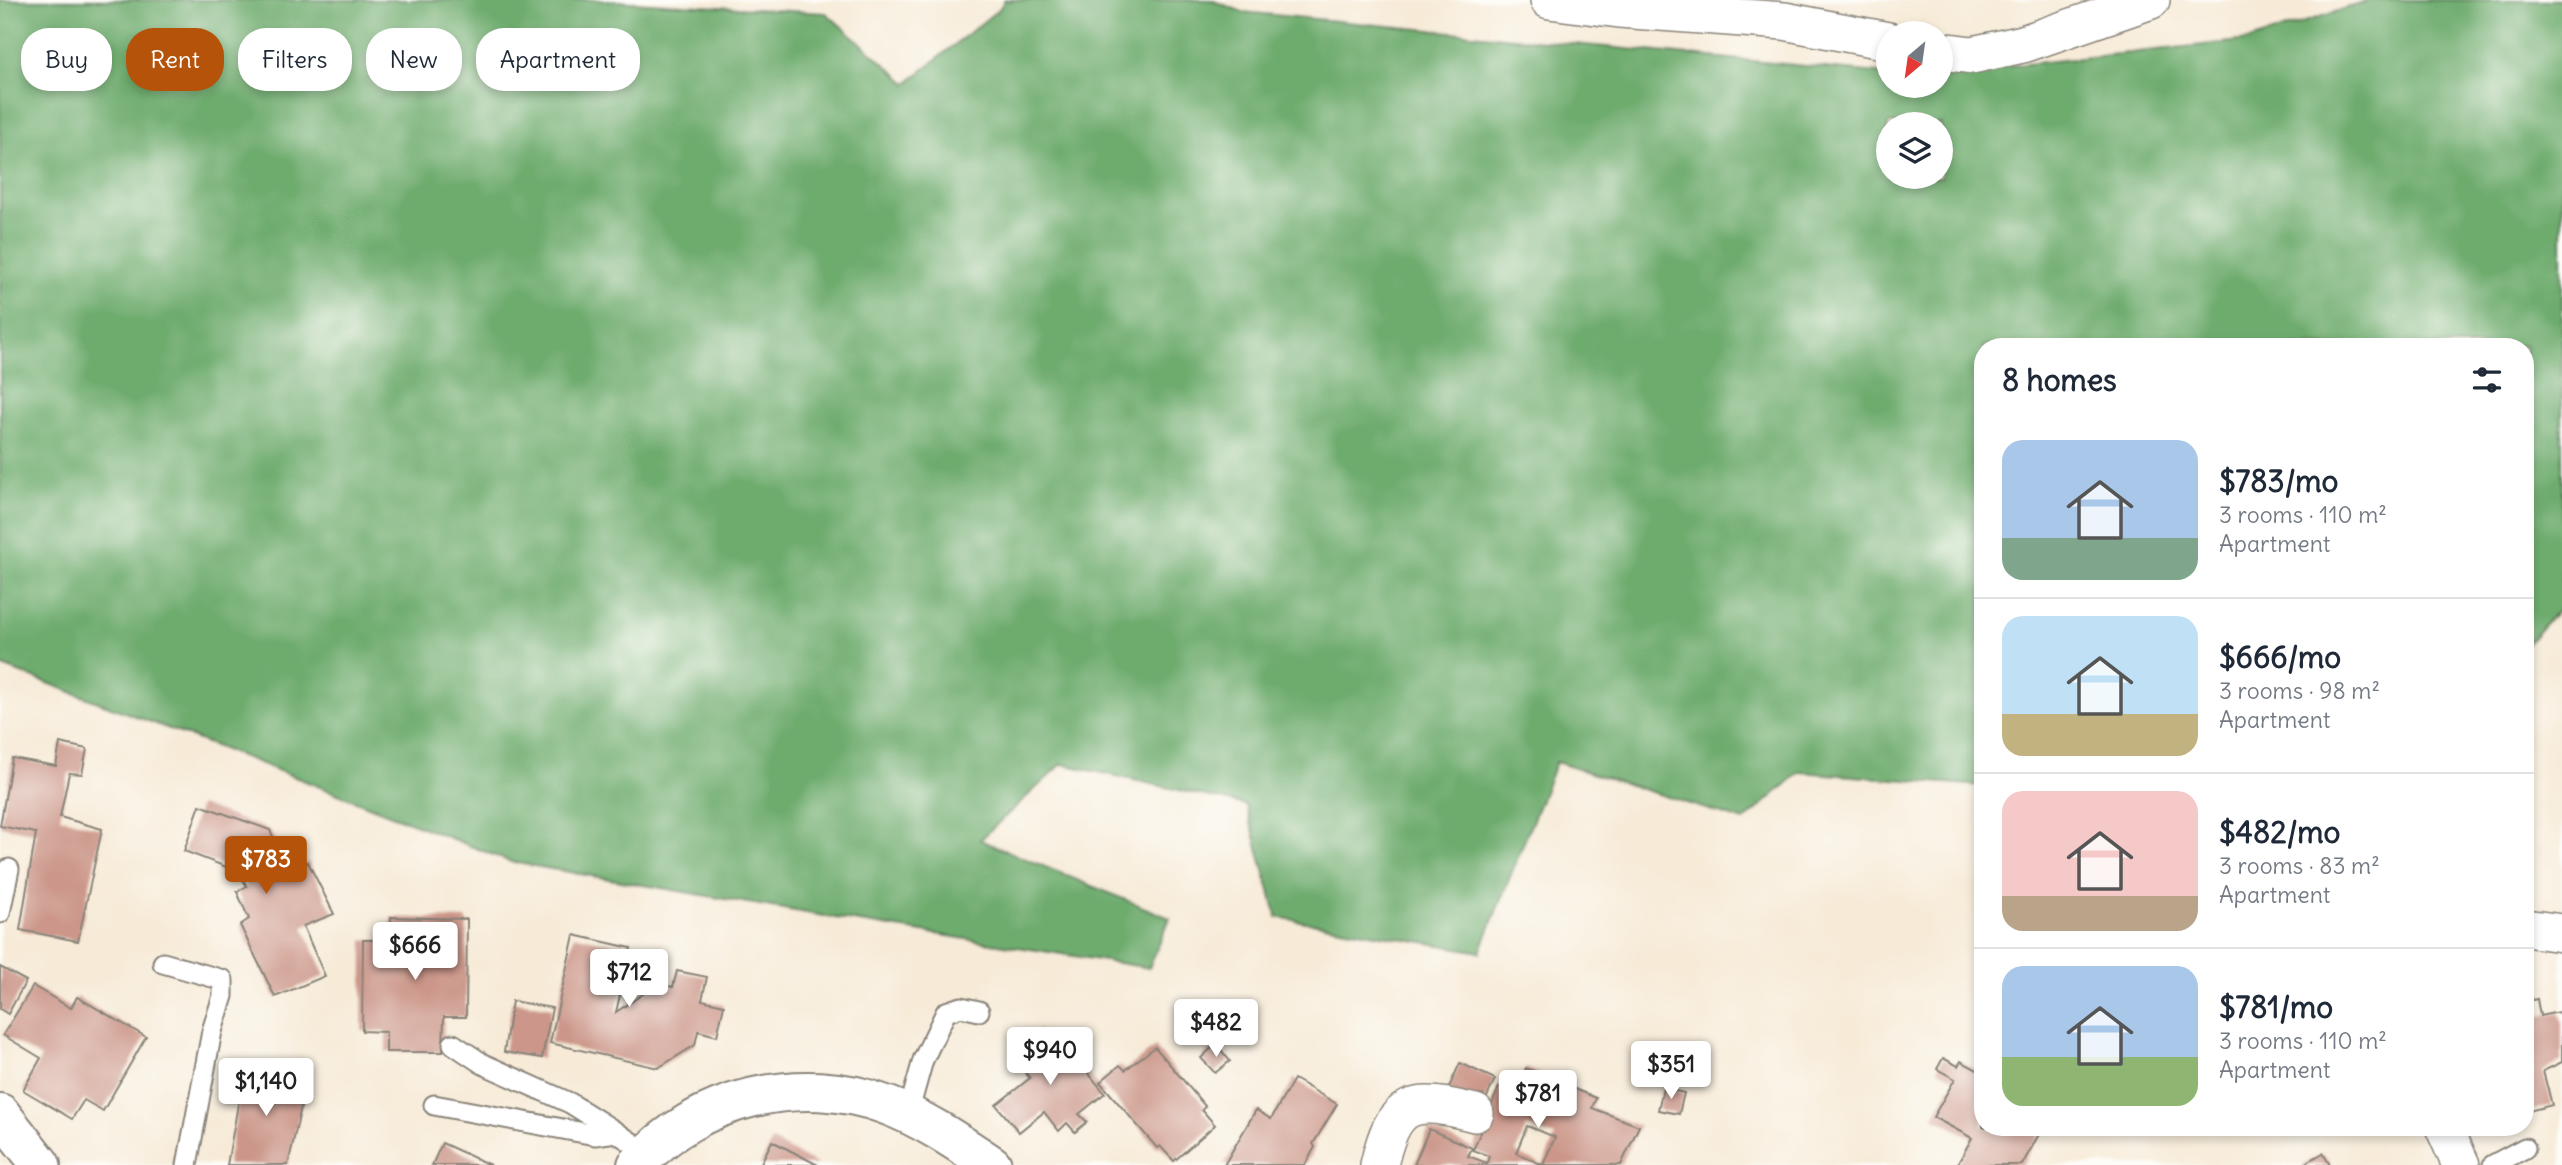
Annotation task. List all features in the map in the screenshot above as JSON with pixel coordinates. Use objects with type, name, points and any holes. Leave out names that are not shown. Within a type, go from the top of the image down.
[{"type":"main road","points":[[642,1159],[699,1117],[751,1097],[814,1091],[846,1094],[885,1104],[959,1143],[992,1165]]},
{"type":"main road","points":[[0,1113],[41,1165]]},
{"type":"street","points":[[1549,0],[1619,9],[1745,9],[1784,22],[1876,39]]},
{"type":"street","points":[[1953,53],[1972,55],[2023,44],[2151,0]]},
{"type":"street","points":[[2534,929],[2562,933]]},
{"type":"street","points":[[1379,1165],[1384,1142],[1397,1117],[1412,1105],[1440,1104],[1475,1114]]},
{"type":"street","points":[[2448,1136],[2461,1165]]},
{"type":"lane","points":[[0,913],[9,869]]},
{"type":"lane","points":[[163,963],[223,980],[223,996],[212,1031],[187,1165]]},
{"type":"lane","points":[[908,1114],[923,1060],[946,1012],[961,1007],[979,1011]]},
{"type":"lane","points":[[453,1044],[483,1065],[570,1103],[616,1132],[642,1159]]},
{"type":"lane","points":[[434,1105],[594,1135],[616,1132]]},
{"type":"lane","points":[[2493,1165],[2525,1148]]},
{"type":"green space","points":[[0,0],[594,0],[826,13],[907,83],[999,9],[1005,0],[1211,0],[1243,12],[1876,73],[1876,98],[1953,98],[1953,72],[2250,40],[2371,0],[2562,0],[2562,605],[2534,636],[2534,338],[1974,338],[1974,785],[1800,772],[1744,821],[1556,762],[1480,952],[1277,917],[1246,805],[1062,764],[980,840],[1170,918],[1149,968],[847,920],[511,862],[0,665]]},
{"type":"building","points":[[60,743],[87,749],[82,774],[69,773],[60,817],[102,829],[78,941],[20,930],[36,833],[0,826],[12,758],[56,766]]},
{"type":"building","points":[[200,805],[270,830],[289,871],[308,862],[334,914],[303,926],[325,976],[275,997],[240,925],[249,919],[237,892],[247,886],[237,871],[184,851]]},
{"type":"building","points":[[391,917],[467,919],[466,1017],[444,1017],[443,1052],[386,1052],[386,1032],[362,1031],[363,940],[390,940]]},
{"type":"building","points":[[574,935],[631,948],[616,1012],[658,984],[673,987],[677,971],[707,977],[702,1000],[724,1005],[717,1036],[698,1031],[695,1045],[658,1068],[550,1043]]},
{"type":"building","points":[[0,967],[26,981],[8,1014],[0,1009]]},
{"type":"building","points":[[33,986],[71,1008],[77,997],[146,1037],[103,1111],[84,1100],[72,1119],[23,1090],[41,1058],[3,1035]]},
{"type":"building","points":[[2537,999],[2540,1016],[2559,1012],[2562,1021],[2562,1062],[2543,1071],[2552,1105],[2534,1110],[2534,1000]]},
{"type":"building","points":[[512,1001],[552,1008],[542,1058],[504,1052]]},
{"type":"building","points":[[1039,1030],[1060,1054],[1067,1048],[1105,1093],[1079,1114],[1087,1122],[1075,1132],[1067,1123],[1059,1131],[1044,1112],[1019,1132],[996,1105],[1030,1078],[1010,1055]]},
{"type":"building","points":[[1216,1044],[1230,1061],[1215,1073],[1201,1058]]},
{"type":"building","points":[[1155,1047],[1205,1106],[1202,1110],[1215,1125],[1174,1161],[1160,1146],[1157,1148],[1100,1082],[1120,1065],[1125,1070]]},
{"type":"building","points":[[1943,1058],[1958,1066],[1961,1061],[1974,1068],[1974,1136],[2038,1136],[2022,1165],[1957,1165],[1972,1138],[1933,1117],[1955,1079],[1937,1069]]},
{"type":"building","points":[[1460,1063],[1495,1079],[1481,1111],[1445,1096]]},
{"type":"building","points":[[245,1066],[307,1080],[288,1165],[227,1165]]},
{"type":"building","points":[[1526,1068],[1596,1098],[1592,1108],[1639,1126],[1621,1165],[1543,1165],[1414,1165],[1429,1129],[1472,1148],[1468,1156],[1487,1163],[1489,1156],[1473,1150],[1499,1087],[1514,1093]],"holes":[[[1527,1126],[1555,1137],[1543,1165],[1516,1153]]]},
{"type":"building","points":[[1294,1079],[1337,1104],[1313,1144],[1315,1147],[1305,1165],[1224,1165],[1256,1110],[1271,1119]]},
{"type":"building","points":[[1663,1088],[1684,1093],[1679,1114],[1658,1110]]},
{"type":"building","points":[[772,1141],[818,1165],[760,1165]]},
{"type":"building","points":[[442,1143],[490,1165],[432,1165]]},
{"type":"building","points":[[2323,1153],[2330,1165],[2302,1165]]}]
